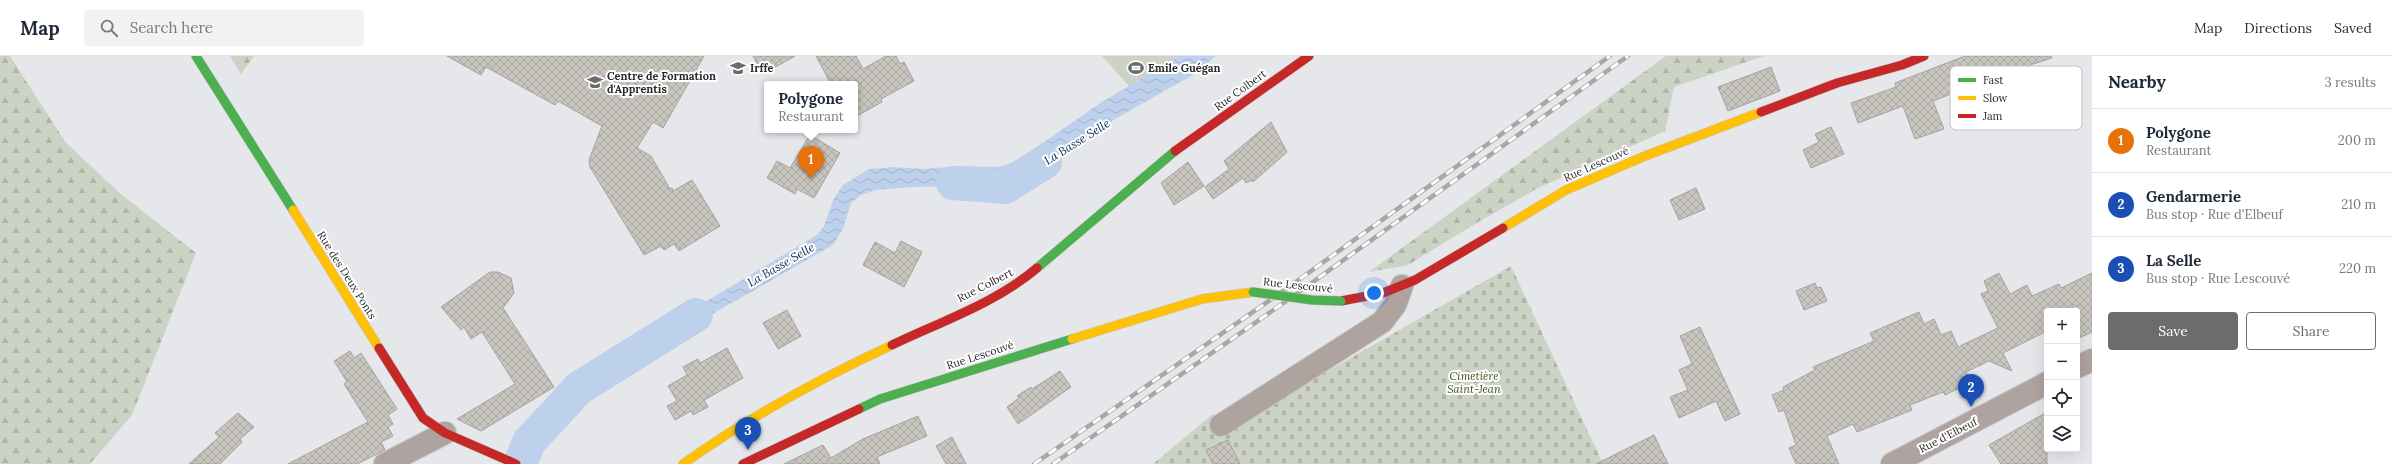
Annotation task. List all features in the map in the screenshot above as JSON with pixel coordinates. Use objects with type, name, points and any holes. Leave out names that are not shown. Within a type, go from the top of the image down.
[{"type":"street","name":"Rue des Deux Ponts","points":[[196,56],[423,418],[445,433],[516,464]]},
{"type":"street","name":"Rue Colbert","points":[[683,464],[758,413],[783,399],[1006,290],[1025,278],[1160,162],[1309,56]]},
{"type":"street","name":"Rue Lescouvé","points":[[743,464],[880,399],[1202,299],[1236,293],[1253,292],[1312,300],[1341,301],[1383,293],[1402,286],[1546,202],[1594,178],[1645,156],[1837,83],[1902,65],[1924,56]]},
{"type":"street","points":[[1221,425],[1382,322],[1395,305],[1402,286]]},
{"type":"street","points":[[2080,366],[2092,360]]},
{"type":"street","name":"Rue d'Elbeuf","points":[[1892,464],[2044,385]]},
{"type":"street","points":[[385,464],[445,433]]},
{"type":"green space","points":[[0,56],[10,56],[66,143],[122,195],[196,253],[132,415],[90,464],[0,464]]},
{"type":"green space","points":[[230,56],[254,56],[241,74]]},
{"type":"green space","name":"Emile Guégan","points":[[1102,56],[1179,56],[1129,86]]},
{"type":"green space","points":[[1666,56],[1764,56],[1674,87],[1665,131],[1536,189],[1408,265],[1369,272]]},
{"type":"green space","name":"Cimetière Saint-Jean","points":[[1511,266],[1603,464],[1153,464],[1213,414],[1225,430]]},
{"type":"water","points":[[1179,56],[1216,56],[1193,75],[1115,119],[1021,186],[911,187],[876,190],[861,195],[851,203],[843,229],[833,245],[660,344],[653,333],[817,235],[824,226],[834,198],[843,185],[869,169],[894,167],[925,169],[957,166],[997,167],[1015,162],[1099,104]]},
{"type":"building","points":[[447,56],[704,56],[663,128],[653,122],[637,148],[651,156],[670,189],[672,188],[673,191],[692,180],[720,226],[679,251],[674,244],[664,250],[661,246],[644,255],[590,167],[589,160],[602,126],[558,101],[555,105],[486,67],[481,75]]},
{"type":"building","points":[[753,56],[795,56],[763,74]]},
{"type":"building","points":[[816,56],[856,56],[863,69],[886,56],[896,56],[900,64],[904,62],[914,81],[881,99],[882,102],[858,115],[858,81],[829,81]]},
{"type":"building","points":[[1965,56],[2051,56],[2052,58],[2027,66],[1950,66],[1950,94],[1933,101],[1944,129],[1915,139],[1903,106],[1858,123],[1851,103],[1896,87],[1895,83]]},
{"type":"building","points":[[1771,67],[1780,91],[1728,111],[1718,87]]},
{"type":"building","points":[[1271,122],[1287,152],[1253,182],[1252,180],[1246,183],[1243,178],[1213,199],[1205,187],[1229,169],[1224,161]]},
{"type":"building","points":[[1831,127],[1844,154],[1811,168],[1803,150],[1819,142],[1815,134]]},
{"type":"building","points":[[810,135],[840,153],[814,198],[797,189],[795,194],[767,178],[777,161],[790,168]]},
{"type":"building","points":[[1188,162],[1204,186],[1174,205],[1161,183]]},
{"type":"building","points":[[1696,188],[1705,209],[1679,220],[1670,200]]},
{"type":"building","points":[[901,241],[922,252],[904,287],[863,265],[875,242],[895,253]]},
{"type":"building","points":[[490,272],[498,272],[511,278],[514,293],[503,308],[554,387],[481,431],[457,419],[515,384],[482,332],[471,339],[464,327],[461,330],[441,307]]},
{"type":"building","points":[[1999,273],[2010,294],[2027,285],[2032,296],[2059,284],[2061,288],[2092,273],[2092,332],[2080,338],[2080,308],[2077,308],[2077,305],[2072,308],[2044,308],[2044,332],[2003,353],[2012,371],[1989,361],[1966,372],[1971,382],[1945,395],[1943,392],[1910,405],[1912,410],[1857,432],[1853,424],[1827,436],[1839,464],[1796,464],[1789,448],[1796,445],[1784,410],[1779,412],[1772,395],[1784,390],[1783,387],[1815,370],[1813,367],[1874,341],[1870,333],[1919,312],[1924,324],[1934,319],[1941,335],[1951,331],[1958,347],[1998,328],[1981,294],[1988,291],[1984,281]]},
{"type":"building","points":[[1815,283],[1817,288],[1821,287],[1827,301],[1804,310],[1796,291]]},
{"type":"building","points":[[787,310],[801,336],[778,349],[763,323]]},
{"type":"building","points":[[1700,327],[1740,414],[1725,421],[1716,401],[1679,418],[1670,397],[1688,390],[1679,370],[1692,364],[1680,336]]},
{"type":"building","points":[[727,348],[743,378],[704,400],[708,407],[693,415],[691,411],[675,420],[667,406],[677,401],[668,386],[687,375],[683,367],[698,359],[700,363]]},
{"type":"building","points":[[350,351],[354,358],[361,353],[397,409],[388,415],[393,424],[388,427],[393,436],[381,442],[385,450],[357,464],[288,464],[368,422],[344,384],[347,382],[334,361]]},
{"type":"building","points":[[1060,371],[1071,387],[1018,424],[1007,407],[1019,398],[1017,396],[1031,387],[1032,389]]},
{"type":"building","points":[[238,413],[254,427],[240,439],[242,442],[220,464],[189,464],[219,437],[215,433]]},
{"type":"building","points":[[2044,414],[2044,452],[2047,452],[2047,464],[2001,464],[1989,445]]},
{"type":"building","points":[[918,416],[927,436],[877,457],[880,464],[784,464],[823,445],[831,458],[863,439]]},
{"type":"building","points":[[1654,435],[1668,464],[1596,464]]},
{"type":"building","points":[[952,437],[966,464],[946,464],[936,446]]},
{"type":"building","points":[[1228,440],[1240,464],[1213,464],[1206,450]]},
{"type":"waterway","name":"La Basse Selle","points":[[953,183],[1005,187],[1045,162]]},
{"type":"waterway","name":"La Basse Selle","points":[[520,464],[529,442],[579,388],[696,315]]},
{"type":"railway","points":[[1034,464],[1286,289],[1610,56]]},
{"type":"railway","points":[[1053,464],[1292,297],[1628,56]]},
{"type":"traffic: fast","points":[[196,56],[293,210]]},
{"type":"traffic: fast","points":[[1037,268],[1175,151]]},
{"type":"traffic: fast","points":[[1253,292],[1312,300],[1341,301]]},
{"type":"traffic: fast","points":[[859,409],[880,399],[1072,339]]},
{"type":"traffic: slow","points":[[1503,228],[1566,190],[1645,156],[1761,112]]},
{"type":"traffic: slow","points":[[293,210],[379,348]]},
{"type":"traffic: slow","points":[[1072,339],[1202,299],[1253,292]]},
{"type":"traffic: slow","points":[[683,464],[733,430],[811,385],[892,345]]},
{"type":"traffic: jam","points":[[1175,151],[1309,56]]},
{"type":"traffic: jam","points":[[1761,112],[1837,83],[1902,65],[1924,56]]},
{"type":"traffic: jam","points":[[1341,301],[1383,293],[1415,280],[1503,228]]},
{"type":"traffic: jam","points":[[892,345],[986,302],[1004,292],[1037,268]]},
{"type":"traffic: jam","points":[[379,348],[423,418],[445,433],[516,464]]},
{"type":"traffic: jam","points":[[743,464],[859,409]]},
{"type":"place","name":"Irffe","points":[[738,68]]},
{"type":"place","name":"Emile Guégan","points":[[1136,68]]},
{"type":"place","name":"Centre de Formation d'Apprentis","points":[[595,82]]},
{"type":"place","name":"Polygone","points":[[811,179]]},
{"type":"place","name":"Gendarmerie","points":[[1971,407]]},
{"type":"place","name":"La Selle","points":[[748,450]]}]
